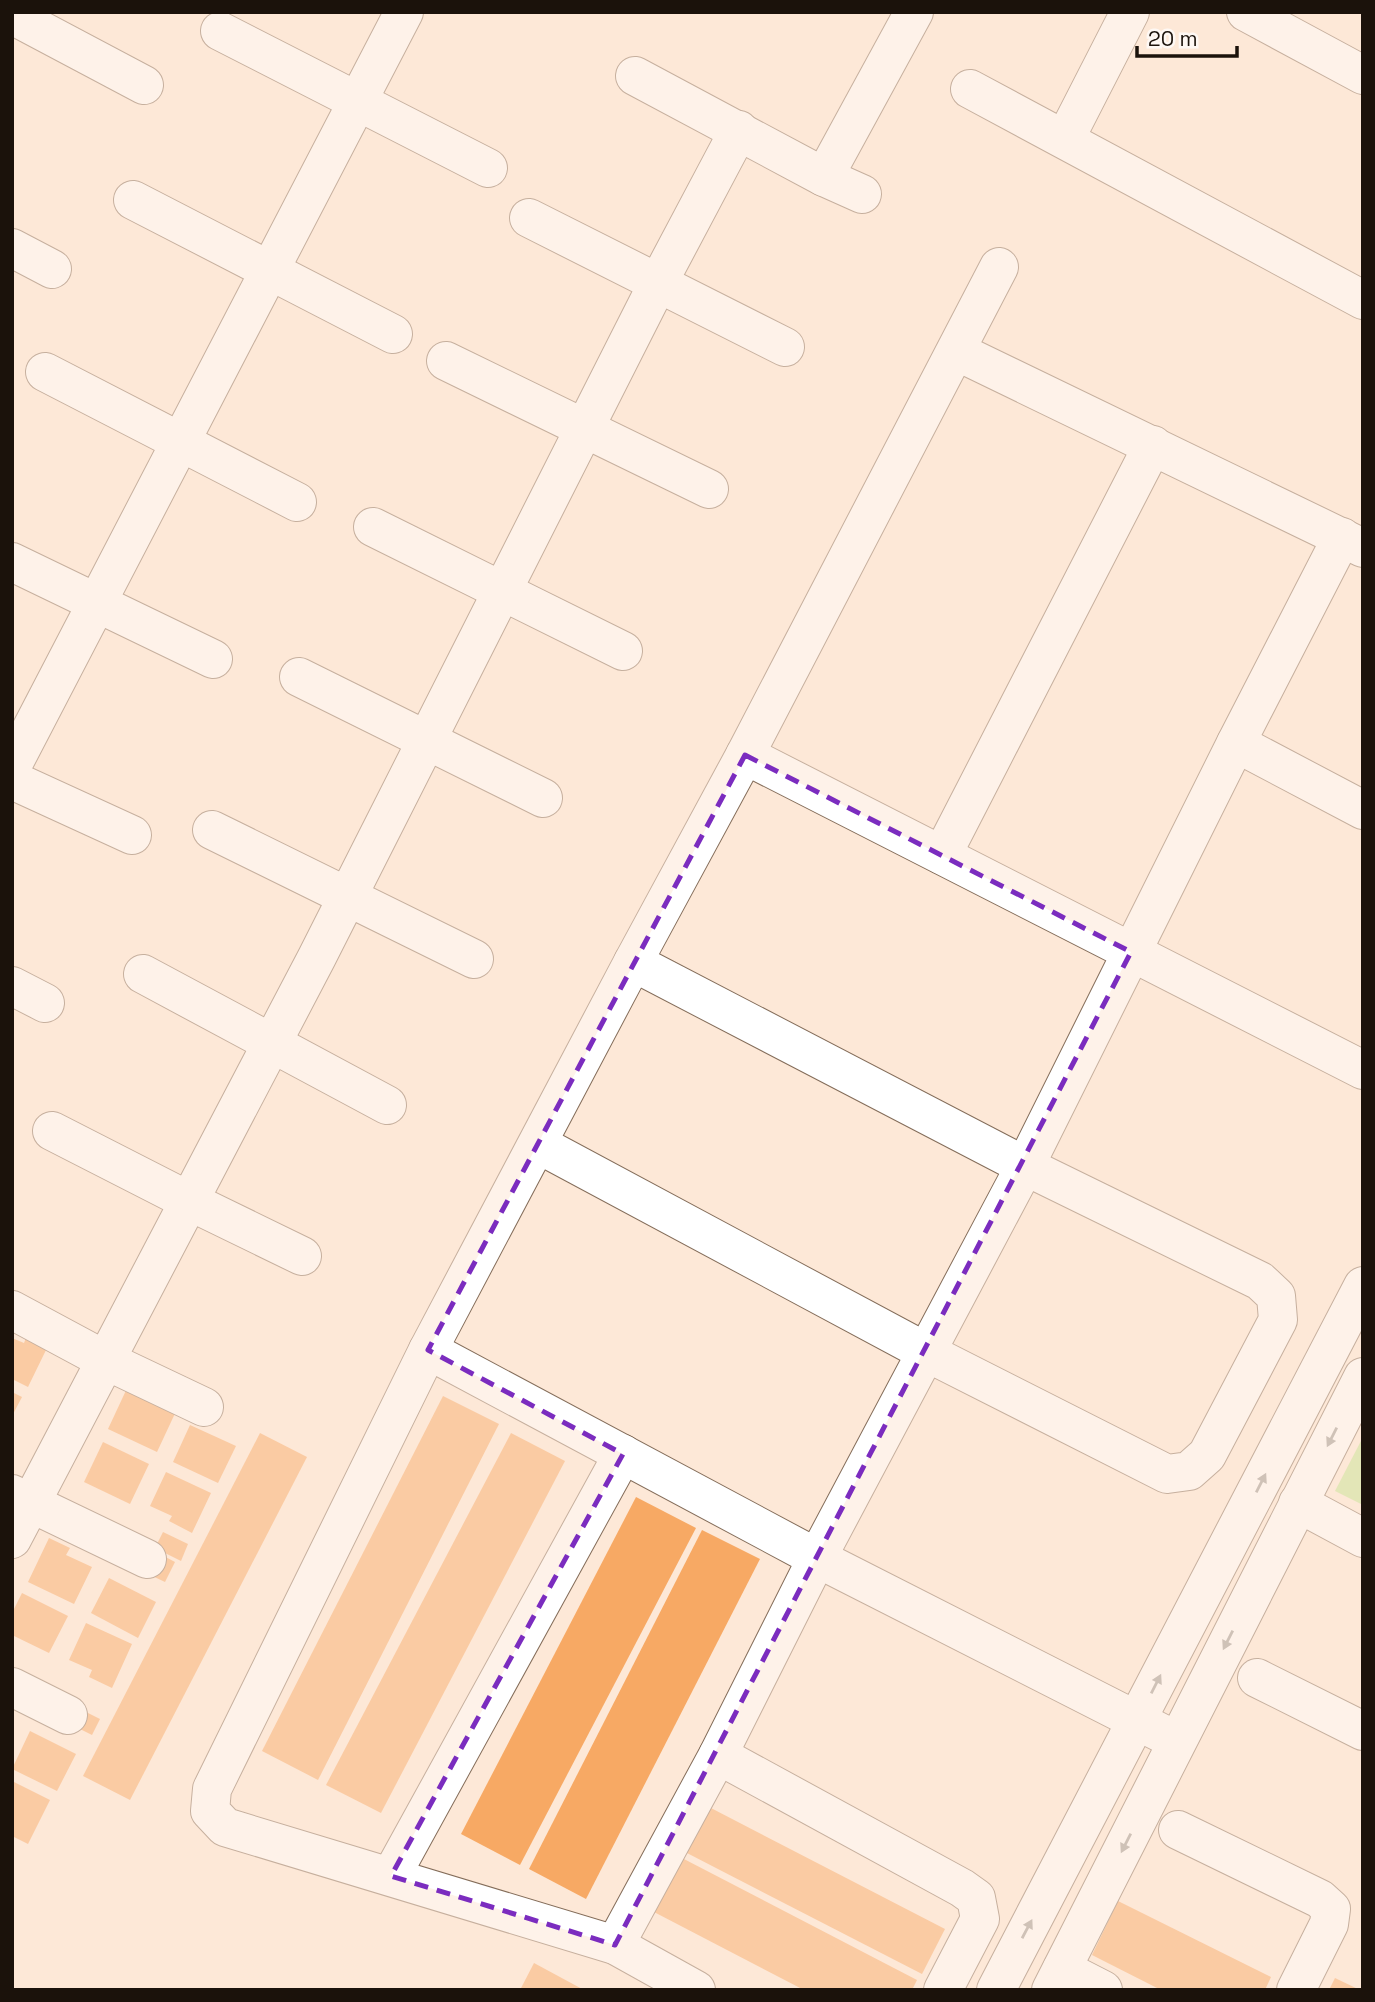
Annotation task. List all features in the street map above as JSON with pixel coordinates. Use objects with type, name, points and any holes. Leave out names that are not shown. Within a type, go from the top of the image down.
[{"type":"street","points":[[12,766],[404,12]]},
{"type":"street","points":[[824,177],[914,12]]},
{"type":"street","points":[[1065,139],[1130,12]]},
{"type":"street","points":[[1246,12],[1363,75]]},
{"type":"street","points":[[12,15],[144,85]]},
{"type":"street","points":[[220,31],[488,168]]},
{"type":"street","points":[[635,76],[824,177],[863,194]]},
{"type":"street","points":[[970,89],[1363,300]]},
{"type":"street","points":[[12,1539],[21,1498],[105,1360],[272,1044],[739,130]]},
{"type":"street","points":[[133,200],[393,334]]},
{"type":"street","points":[[529,218],[785,347]]},
{"type":"street","points":[[12,248],[52,269]]},
{"type":"street","points":[[696,1990],[615,1945],[225,1827],[210,1811],[212,1789],[428,1350],[745,755],[999,267]]},
{"type":"street","points":[[615,1945],[718,1755],[817,1558],[1025,1166],[1236,743],[1352,543],[956,351]]},
{"type":"street","points":[[446,361],[709,489]]},
{"type":"street","points":[[45,372],[297,502]]},
{"type":"street","points":[[942,855],[1153,446]]},
{"type":"street","points":[[373,527],[503,589],[623,651]]},
{"type":"street","points":[[12,562],[213,659]]},
{"type":"street","points":[[299,677],[544,799]]},
{"type":"street","points":[[1236,743],[1363,810]]},
{"type":"street","points":[[745,755],[1363,1070]]},
{"type":"street","points":[[12,780],[132,835]]},
{"type":"street","points":[[212,831],[474,959]]},
{"type":"street","points":[[538,1144],[926,1352],[1167,1474],[1189,1471],[1206,1455],[1278,1320],[1276,1296],[1260,1281],[1025,1166],[633,962]]},
{"type":"street","points":[[143,974],[387,1105]]},
{"type":"street","points":[[52,1131],[302,1256]]},
{"type":"street","points":[[996,1990],[1363,1286]]},
{"type":"street","points":[[12,1310],[105,1360],[204,1407]]},
{"type":"street","points":[[428,1350],[817,1558],[1177,1741]]},
{"type":"street","points":[[1103,1990],[1057,1979],[1363,1377]]},
{"type":"street","points":[[391,1876],[623,1454]]},
{"type":"street","points":[[21,1498],[146,1559]]},
{"type":"street","points":[[1298,1503],[1363,1538]]},
{"type":"street","points":[[1257,1678],[1363,1731]]},
{"type":"street","points":[[12,1687],[68,1715]]},
{"type":"street","points":[[718,1755],[976,1898],[980,1919],[943,1990]]},
{"type":"street","points":[[1178,1830],[1320,1899],[1331,1909],[1329,1924],[1296,1990]]},
{"type":"highlighted area","points":[[745,755],[1131,952],[615,1945],[391,1876],[623,1454],[428,1350]]},
{"type":"green space","points":[[1363,1437],[1363,1505],[1335,1491]]},
{"type":"building","points":[[12,1338],[24,1343],[26,1338],[47,1348],[28,1387],[12,1379]]},
{"type":"building","points":[[129,1384],[178,1407],[157,1452],[108,1429]]},
{"type":"building","points":[[12,1392],[22,1397],[12,1416]]},
{"type":"building","points":[[443,1396],[499,1424],[318,1780],[262,1751]]},
{"type":"building","points":[[190,1425],[236,1446],[218,1483],[173,1462]]},
{"type":"building","points":[[260,1433],[307,1457],[130,1800],[83,1776]]},
{"type":"building","points":[[511,1433],[565,1461],[381,1813],[326,1785]]},
{"type":"building","points":[[103,1442],[149,1464],[130,1504],[84,1482]]},
{"type":"building","points":[[166,1472],[211,1493],[192,1533],[169,1521],[172,1516],[150,1506]]},
{"type":"building","points":[[636,1497],[696,1528],[520,1865],[461,1834]]},
{"type":"building","points":[[702,1530],[760,1559],[586,1899],[529,1869]]},
{"type":"building","points":[[163,1532],[188,1544],[181,1561],[155,1548]]},
{"type":"building","points":[[49,1538],[70,1548],[66,1555],[92,1567],[74,1604],[28,1582]]},
{"type":"building","points":[[156,1552],[175,1562],[165,1582],[146,1573]]},
{"type":"building","points":[[109,1578],[156,1602],[138,1638],[91,1613]]},
{"type":"building","points":[[22,1593],[68,1616],[49,1653],[12,1635],[12,1613]]},
{"type":"building","points":[[86,1623],[132,1644],[112,1688],[89,1677],[92,1670],[69,1660]]},
{"type":"building","points":[[74,1706],[100,1719],[92,1735],[66,1722]]},
{"type":"building","points":[[30,1731],[76,1754],[57,1791],[12,1769]]},
{"type":"building","points":[[12,1781],[50,1800],[28,1844],[12,1836]]},
{"type":"building","points":[[709,1807],[945,1929],[922,1974],[685,1852]]},
{"type":"building","points":[[682,1858],[917,1980],[912,1990],[804,1990],[654,1912]]},
{"type":"building","points":[[1118,1901],[1271,1977],[1265,1990],[1161,1990],[1092,1955]]},
{"type":"building","points":[[534,1963],[584,1990],[520,1990]]},
{"type":"building","points":[[1335,1978],[1360,1990],[1329,1990]]}]
